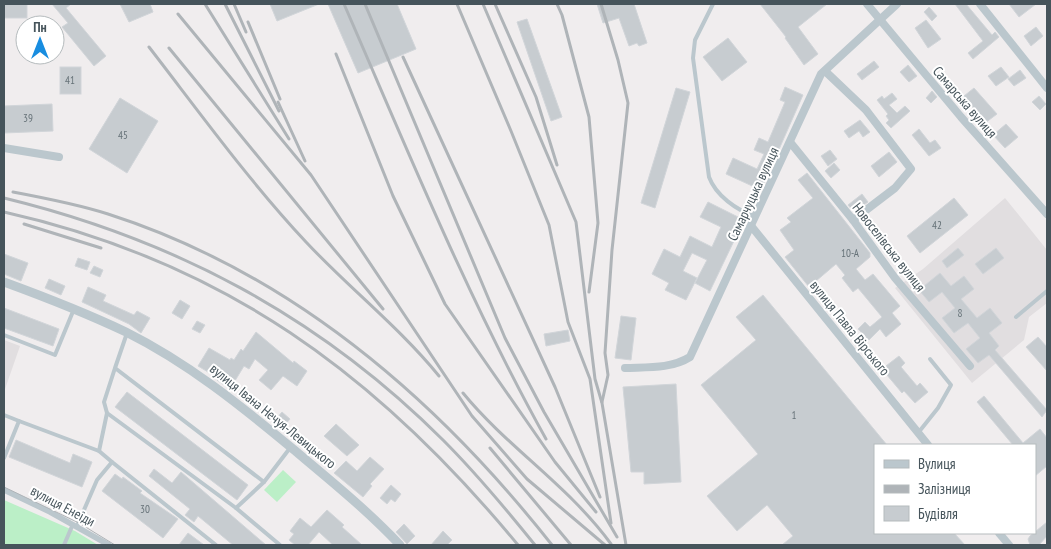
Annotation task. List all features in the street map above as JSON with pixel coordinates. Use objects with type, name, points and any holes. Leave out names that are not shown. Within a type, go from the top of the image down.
[{"type":"street","name":"Самарська вулиця","points":[[867,4],[961,118],[1047,211]]},
{"type":"street","name":"Самарчуцька вулиця","points":[[625,368],[666,366],[680,363],[690,357],[752,227],[821,74],[897,4]]},
{"type":"street","points":[[980,4],[1047,88]]},
{"type":"street","points":[[825,71],[866,110],[911,169],[895,188],[853,220]]},
{"type":"street","name":"Новоселівська вулиця","points":[[790,142],[853,220],[895,278],[970,366]]},
{"type":"street","points":[[4,148],[59,157]]},
{"type":"street","name":"вулиця Павла Вірського","points":[[752,227],[927,444]]},
{"type":"street","name":"вулиця Івана Нечуя-Левицького","points":[[4,282],[74,308],[127,333],[197,373],[235,400],[353,500],[400,545]]},
{"type":"street","name":"вулиця Енеїди","points":[[4,490],[75,525],[109,545]]},
{"type":"street","points":[[1000,534],[1009,545]]},
{"type":"lane","points":[[713,4],[708,17],[694,40],[693,58],[709,177],[712,184],[735,207],[756,217]]},
{"type":"lane","points":[[1016,317],[1047,291]]},
{"type":"lane","points":[[4,334],[55,356],[74,308]]},
{"type":"lane","points":[[99,451],[107,413],[104,402],[127,333]]},
{"type":"lane","points":[[918,433],[938,408],[951,385],[930,359]]},
{"type":"lane","points":[[115,368],[264,482]]},
{"type":"lane","points":[[107,413],[236,508],[280,545]]},
{"type":"lane","points":[[4,415],[99,451],[216,545]]},
{"type":"lane","points":[[4,458],[20,421]]},
{"type":"lane","points":[[236,508],[264,482],[290,447]]},
{"type":"lane","points":[[64,545],[96,480],[112,462]]},
{"type":"shaded area","points":[[1005,198],[1047,250],[1047,303],[1029,317],[1024,340],[972,383],[895,288],[923,269]]},
{"type":"shaded area","points":[[4,340],[20,346],[4,392]]},
{"type":"green space","points":[[283,470],[296,482],[277,502],[264,490]]},
{"type":"green space","points":[[4,500],[75,531],[98,545],[4,545]]},
{"type":"building","points":[[4,4],[27,4],[27,15],[15,15],[15,18],[4,18]]},
{"type":"building","points":[[52,4],[71,4],[66,8],[106,56],[94,66],[65,31],[65,25],[68,23],[65,19],[65,15],[61,15]]},
{"type":"building","points":[[120,4],[150,4],[153,12],[129,22]]},
{"type":"building","points":[[270,4],[319,4],[277,21]]},
{"type":"building","points":[[328,4],[397,4],[416,49],[358,73]]},
{"type":"building","points":[[597,4],[634,4],[647,43],[639,46],[637,43],[629,46],[619,18],[603,23]]},
{"type":"building","points":[[760,4],[827,4],[798,27],[818,54],[804,65],[786,37]]},
{"type":"building","points":[[955,4],[966,4],[992,35],[995,32],[999,37],[973,59],[968,53],[983,41]]},
{"type":"building","points":[[1009,4],[1036,4],[1019,17]]},
{"type":"building","points":[[929,7],[937,16],[932,21],[924,12]]},
{"type":"building","points":[[527,19],[562,117],[551,121],[517,22]]},
{"type":"building","points":[[926,20],[941,39],[928,48],[915,28]]},
{"type":"building","points":[[1036,27],[1043,36],[1031,46],[1024,36]]},
{"type":"building","points":[[728,38],[747,62],[722,81],[703,57]]},
{"type":"building","points":[[874,61],[879,67],[862,80],[857,74]]},
{"type":"building","points":[[908,65],[917,76],[909,82],[900,72]]},
{"type":"building","points":[[60,67],[81,67],[81,94],[60,94]]},
{"type":"building","points":[[1001,67],[1009,77],[996,86],[988,76]]},
{"type":"building","points":[[1020,70],[1026,78],[1014,86],[1008,79]]},
{"type":"building","points":[[785,87],[803,95],[761,190],[726,174],[733,158],[757,169],[764,154],[754,150],[759,138],[768,142],[785,102],[780,100]]},
{"type":"building","points":[[676,88],[690,92],[655,208],[641,203]]},
{"type":"building","points":[[974,88],[997,114],[985,123],[964,96]]},
{"type":"building","points":[[932,91],[937,97],[931,103],[926,98]]},
{"type":"building","points":[[892,93],[897,99],[889,105],[897,113],[905,106],[910,111],[891,128],[886,123],[889,120],[886,116],[888,114],[877,100],[882,96],[884,99]]},
{"type":"building","points":[[1039,96],[1046,104],[1040,110],[1032,102]]},
{"type":"building","points":[[120,98],[158,121],[127,173],[89,149]]},
{"type":"building","points":[[52,104],[53,131],[4,133],[4,106]]},
{"type":"building","points":[[860,120],[870,132],[863,137],[859,131],[849,138],[844,131]]},
{"type":"building","points":[[1006,124],[1018,137],[1005,148],[993,135]]},
{"type":"building","points":[[919,129],[930,143],[935,140],[941,148],[929,156],[912,135]]},
{"type":"building","points":[[830,150],[837,159],[828,166],[821,156]]},
{"type":"building","points":[[889,152],[897,162],[879,177],[871,166]]},
{"type":"building","points":[[834,163],[840,170],[831,178],[825,171]]},
{"type":"building","points":[[807,173],[870,253],[870,257],[856,269],[865,280],[873,274],[900,306],[892,313],[901,324],[886,337],[880,329],[869,340],[858,329],[865,322],[870,327],[882,317],[858,288],[853,292],[842,278],[845,275],[836,264],[809,287],[785,257],[794,250],[780,230],[791,222],[787,218],[813,198],[798,180]]},
{"type":"building","points":[[862,194],[868,202],[854,212],[848,205]]},
{"type":"building","points":[[954,198],[968,215],[920,253],[907,236]]},
{"type":"building","points":[[708,202],[744,220],[710,291],[695,283],[707,260],[692,253],[683,271],[697,278],[686,300],[665,290],[669,283],[652,274],[664,249],[680,257],[690,236],[712,247],[721,227],[700,217]]},
{"type":"building","points":[[958,248],[964,255],[947,268],[942,261]]},
{"type":"building","points":[[996,248],[1004,258],[983,274],[975,264]]},
{"type":"building","points":[[4,254],[28,263],[21,281],[4,274]]},
{"type":"building","points":[[78,258],[90,262],[87,270],[75,266]]},
{"type":"building","points":[[94,266],[103,270],[100,277],[90,273]]},
{"type":"building","points":[[940,273],[951,286],[964,276],[974,289],[961,299],[977,318],[990,308],[1002,323],[989,333],[999,346],[995,350],[1047,410],[1042,417],[989,355],[978,363],[966,349],[980,338],[968,323],[954,333],[942,318],[955,308],[942,292],[929,302],[919,290]]},
{"type":"building","points":[[49,279],[65,286],[61,295],[45,288]]},
{"type":"building","points":[[88,287],[106,295],[103,301],[134,315],[137,311],[150,318],[141,333],[129,324],[82,302]]},
{"type":"building","points":[[763,295],[886,444],[874,444],[874,534],[955,534],[965,545],[782,545],[793,536],[767,505],[737,531],[707,496],[758,454],[701,385],[756,340],[736,317]]},
{"type":"building","points":[[180,300],[190,306],[182,319],[172,313]]},
{"type":"building","points":[[4,308],[59,329],[53,346],[4,328]]},
{"type":"building","points":[[621,316],[636,318],[631,360],[615,358]]},
{"type":"building","points":[[197,321],[205,325],[200,333],[192,329]]},
{"type":"building","points":[[568,330],[570,341],[546,346],[544,334]]},
{"type":"building","points":[[256,332],[293,363],[294,361],[307,371],[297,386],[283,376],[271,390],[259,380],[268,370],[255,359],[249,369],[244,366],[230,389],[217,380],[218,378],[198,366],[209,348],[230,360],[231,358],[234,360],[241,349],[243,351]]},
{"type":"building","points":[[1038,337],[1047,347],[1047,371],[1026,347]]},
{"type":"building","points":[[899,356],[905,363],[901,367],[917,386],[920,383],[928,392],[915,403],[904,391],[902,393],[882,369]]},
{"type":"building","points":[[676,384],[681,482],[644,484],[644,472],[631,472],[623,387]]},
{"type":"building","points":[[127,392],[248,485],[237,500],[115,407]]},
{"type":"building","points":[[984,396],[1023,443],[1040,429],[1047,438],[1047,466],[1036,475],[1036,444],[1012,444],[977,402]]},
{"type":"building","points":[[282,412],[290,419],[282,428],[274,421]]},
{"type":"building","points":[[336,424],[359,445],[347,456],[324,436]]},
{"type":"building","points":[[296,433],[306,441],[301,447],[291,439]]},
{"type":"building","points":[[16,440],[70,463],[73,454],[92,462],[82,487],[9,457]]},
{"type":"building","points":[[370,457],[384,469],[370,484],[372,486],[363,497],[334,473],[346,461],[357,471]]},
{"type":"building","points":[[154,469],[172,483],[181,472],[266,545],[233,545],[198,516],[194,522],[185,515],[190,509],[149,476]]},
{"type":"building","points":[[115,474],[122,479],[123,477],[142,491],[140,493],[178,519],[163,538],[102,491]]},
{"type":"building","points":[[391,485],[401,494],[395,502],[391,499],[387,504],[380,498]]},
{"type":"building","points":[[327,510],[362,545],[333,545],[319,532],[308,545],[295,545],[289,540],[294,534],[290,531],[300,518],[311,527]]},
{"type":"building","points":[[1047,522],[1047,536],[1039,545],[1030,545],[1028,539],[1032,534],[1036,534],[1036,531]]},
{"type":"building","points":[[404,524],[415,536],[407,544],[396,532]]},
{"type":"building","points":[[443,531],[452,540],[447,545],[431,545]]},
{"type":"building","points":[[188,533],[204,545],[179,545]]},
{"type":"tram line","points":[[4,487],[79,523],[115,545]]},
{"type":"railway","points":[[205,4],[289,139]]},
{"type":"railway","points":[[225,4],[279,111]]},
{"type":"railway","points":[[234,4],[246,32]]},
{"type":"railway","points":[[344,4],[465,279],[546,439]]},
{"type":"railway","points":[[365,4],[505,338],[544,412],[617,537]]},
{"type":"railway","points":[[457,4],[549,225],[568,322],[590,379],[611,523]]},
{"type":"railway","points":[[483,4],[576,222],[595,379],[602,403],[626,545]]},
{"type":"railway","points":[[495,4],[536,97],[557,165]]},
{"type":"railway","points":[[557,4],[562,15],[589,117],[598,223],[589,292]]},
{"type":"railway","points":[[601,4],[618,60],[628,103],[612,250],[605,353],[608,375],[602,402]]},
{"type":"railway","points":[[178,14],[311,175],[472,416],[527,479],[605,545]]},
{"type":"railway","points":[[248,22],[280,99]]},
{"type":"railway","points":[[149,47],[225,146],[285,219],[322,259],[391,324],[439,376]]},
{"type":"railway","points":[[169,48],[383,309]]},
{"type":"railway","points":[[336,54],[393,196],[445,304],[555,462],[596,512]]},
{"type":"railway","points":[[403,57],[555,387],[600,497]]},
{"type":"railway","points":[[278,102],[305,161]]},
{"type":"railway","points":[[13,192],[96,210],[174,239],[237,270],[297,305],[354,346],[408,391],[459,439],[507,491],[552,545]]},
{"type":"railway","points":[[4,198],[66,215],[126,236],[184,260],[240,288],[294,320],[346,356],[395,396],[443,440],[491,491],[535,545]]},
{"type":"railway","points":[[4,212],[83,233],[157,261],[226,294],[290,333],[351,377],[409,428],[464,484],[518,545]]},
{"type":"railway","points":[[24,224],[101,248]]},
{"type":"railway","points":[[463,393],[499,432],[558,485],[611,544]]},
{"type":"railway","points":[[490,448],[571,545]]}]
